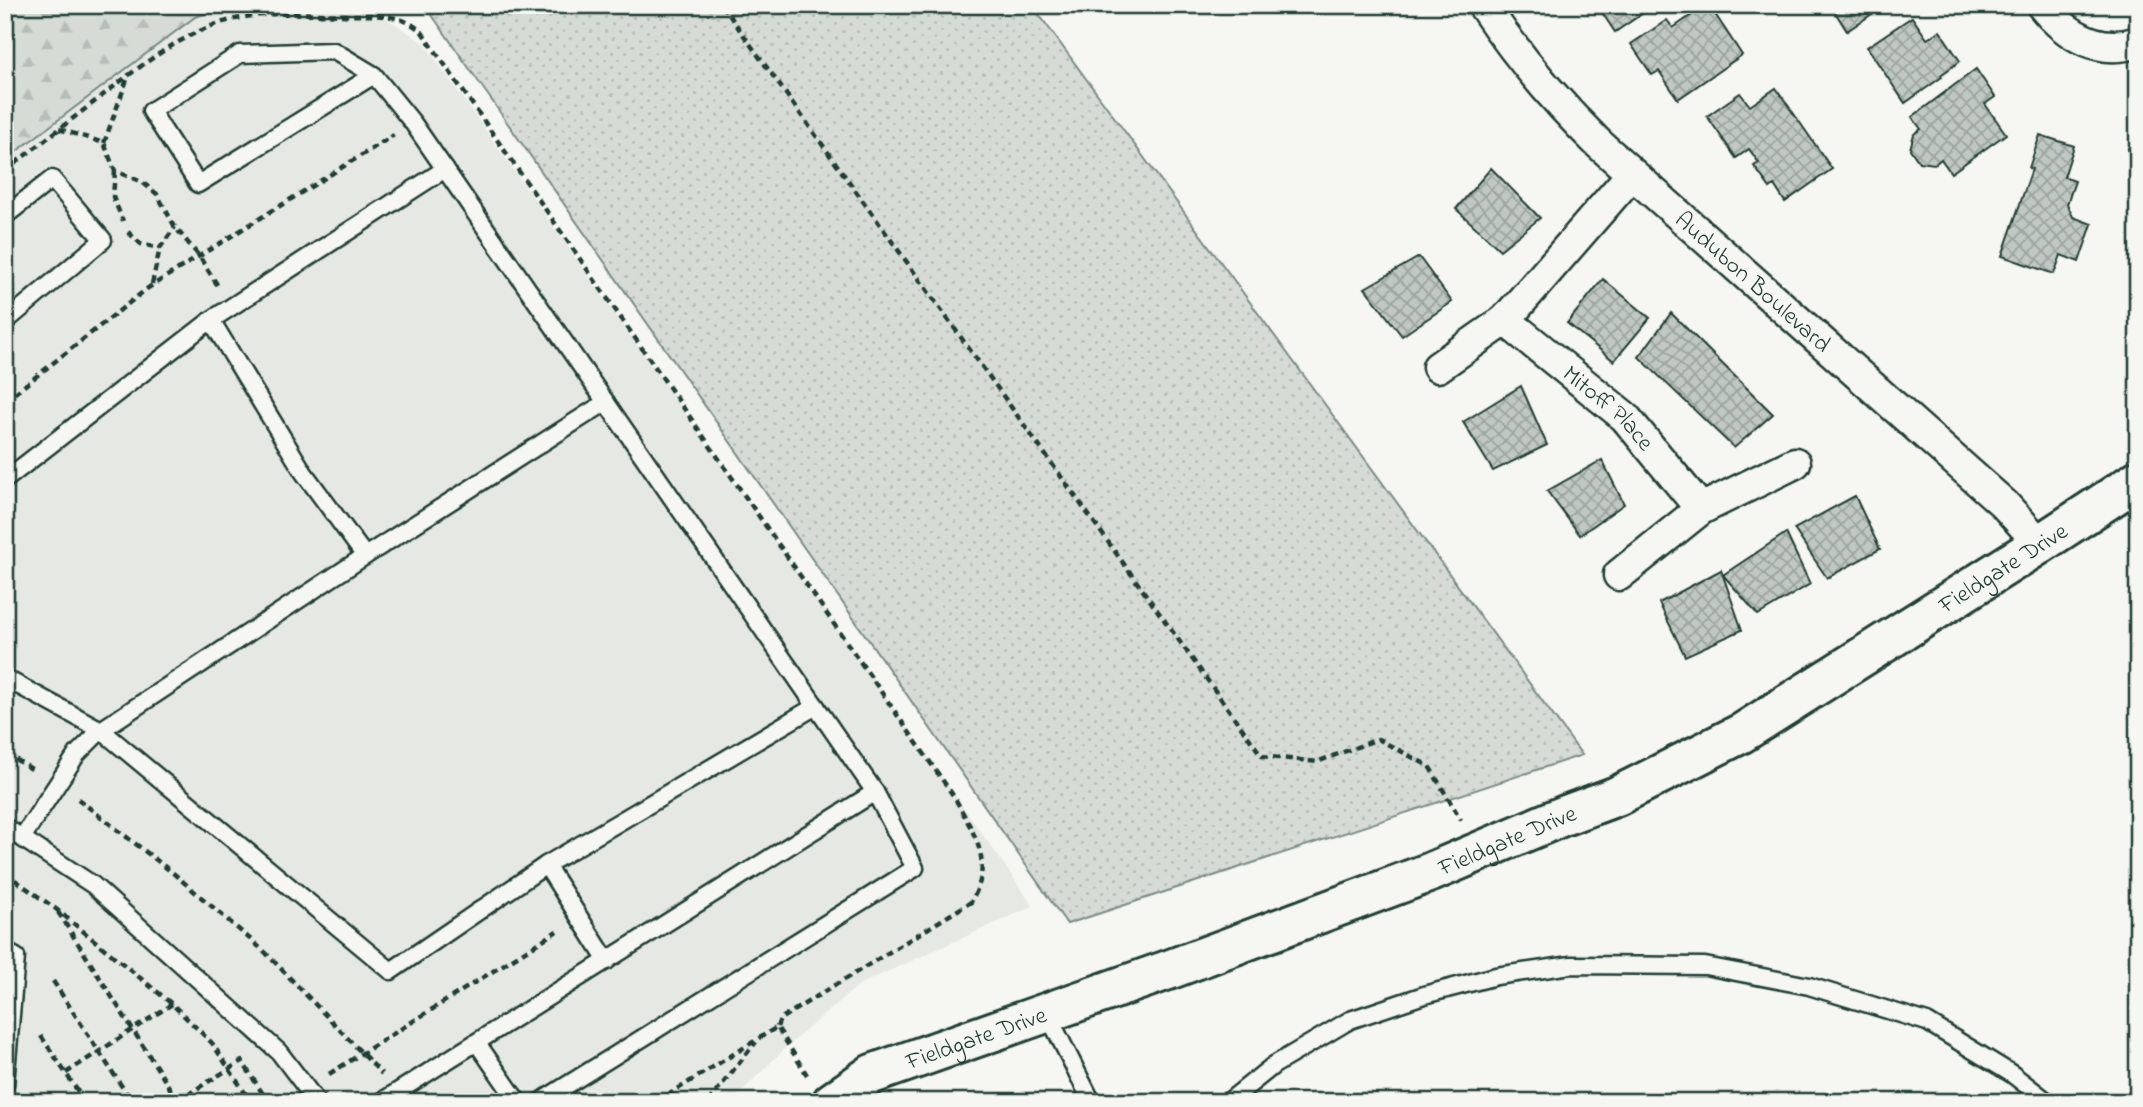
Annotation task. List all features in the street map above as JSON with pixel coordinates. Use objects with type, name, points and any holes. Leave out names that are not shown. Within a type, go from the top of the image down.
[{"type":"street","name":"Audubon Boulevard","points":[[1483,5],[1516,54],[1557,103],[1632,174],[2004,504],[2040,544]]},
{"type":"street","points":[[2042,5],[2064,28],[2087,42],[2106,46],[2138,41]]},
{"type":"street","points":[[1438,368],[1505,320],[1632,174]]},
{"type":"street","name":"Mitoff Place","points":[[1505,320],[1625,417],[1701,509]]},
{"type":"street","points":[[1619,575],[1701,509],[1795,463]]},
{"type":"street","name":"Fieldgate Drive","points":[[821,1091],[1184,964],[1431,872],[1618,796],[1742,733],[2138,480]]},
{"type":"lane","points":[[374,75],[198,184],[151,111],[240,54],[334,51],[374,75],[414,123],[875,792],[915,868],[540,1102]]},
{"type":"lane","points":[[5,481],[211,320],[445,169]]},
{"type":"lane","points":[[5,216],[52,179],[103,240],[5,323]]},
{"type":"lane","points":[[211,320],[304,473],[365,556]]},
{"type":"lane","points":[[22,838],[77,754],[101,730],[365,556],[606,402]]},
{"type":"lane","points":[[5,678],[101,730],[391,971],[546,865],[816,706]]},
{"type":"lane","points":[[381,1102],[875,792]]},
{"type":"lane","points":[[5,827],[93,885],[279,1052],[317,1102]]},
{"type":"lane","points":[[546,865],[607,961]]},
{"type":"lane","points":[[5,951],[16,957],[5,1084]]},
{"type":"lane","points":[[1228,1102],[1274,1065],[1350,1020],[1424,995],[1496,976],[1571,965],[1705,966],[1809,986],[1927,1022],[2012,1074],[2048,1102]]},
{"type":"lane","points":[[1047,1013],[1092,1102]]},
{"type":"lane","points":[[477,1043],[518,1102]]},
{"type":"path","points":[[722,5],[1262,756],[1317,762],[1378,738],[1429,766],[1480,851]]},
{"type":"path","points":[[129,74],[104,142],[115,171],[113,197],[128,232],[141,244],[160,248]]},
{"type":"path","points":[[5,401],[152,285],[414,123]]},
{"type":"path","points":[[59,129],[104,142]]},
{"type":"path","points":[[115,171],[142,182],[157,194],[175,227],[199,257],[232,307]]},
{"type":"path","points":[[152,285],[160,248],[175,227]]},
{"type":"path","points":[[5,753],[57,784],[173,873],[265,952],[398,1091]]},
{"type":"path","points":[[5,873],[56,909],[172,1004],[212,1043],[251,1102]]},
{"type":"path","points":[[56,909],[177,1101],[242,1061],[268,1102]]},
{"type":"path","points":[[307,1088],[558,932],[553,924]]},
{"type":"path","points":[[53,981],[132,1102]]},
{"type":"path","points":[[66,1073],[172,1004]]},
{"type":"path","points":[[657,1102],[777,1027],[821,1091]]},
{"type":"path","points":[[41,1036],[85,1102]]},
{"type":"path","points":[[708,1102],[760,1038]]},
{"type":"shaded area","points":[[232,5],[345,5],[377,12],[424,43],[1033,906],[860,984],[786,1047],[731,1102],[5,1102],[5,160],[195,17]]},
{"type":"green space","points":[[5,5],[232,5],[195,17],[5,160]]},
{"type":"green space","points":[[425,5],[1032,5],[1582,755],[1067,924]]},
{"type":"building","points":[[1597,5],[1655,5],[1615,32]]},
{"type":"building","points":[[1709,5],[1742,55],[1678,99],[1659,71],[1652,75],[1631,44],[1667,20],[1673,28]]},
{"type":"building","points":[[1834,5],[1885,5],[1847,31],[1833,9]]},
{"type":"building","points":[[1912,17],[1927,39],[1940,31],[1960,61],[1905,103],[1867,47]]},
{"type":"building","points":[[1976,69],[1995,97],[1985,104],[2006,134],[1951,173],[1941,159],[1935,164],[1919,162],[1910,149],[1914,134],[1921,129],[1912,117]]},
{"type":"building","points":[[1776,88],[1832,169],[1785,202],[1774,185],[1770,188],[1754,166],[1759,163],[1749,149],[1736,158],[1707,116],[1740,93],[1750,106]]},
{"type":"building","points":[[2040,135],[2074,146],[2064,177],[2075,181],[2067,204],[2073,217],[2092,224],[2079,262],[2061,255],[2054,274],[2002,256],[2032,169],[2029,168]]},
{"type":"building","points":[[2138,147],[2138,184],[2133,185],[2128,148]]},
{"type":"building","points":[[1491,168],[1540,218],[1500,250],[1456,209]]},
{"type":"building","points":[[1419,257],[1452,302],[1402,336],[1365,288]]},
{"type":"building","points":[[1603,279],[1650,318],[1614,361],[1567,323]]},
{"type":"building","points":[[1671,313],[1773,414],[1734,448],[1639,357]]},
{"type":"building","points":[[1521,386],[1547,445],[1493,471],[1463,422]]},
{"type":"building","points":[[1602,460],[1624,504],[1580,535],[1547,491]]},
{"type":"building","points":[[1855,496],[1880,549],[1827,578],[1794,529]]},
{"type":"building","points":[[1786,533],[1810,584],[1758,615],[1723,575]]},
{"type":"building","points":[[1721,570],[1742,630],[1685,656],[1659,603]]}]
